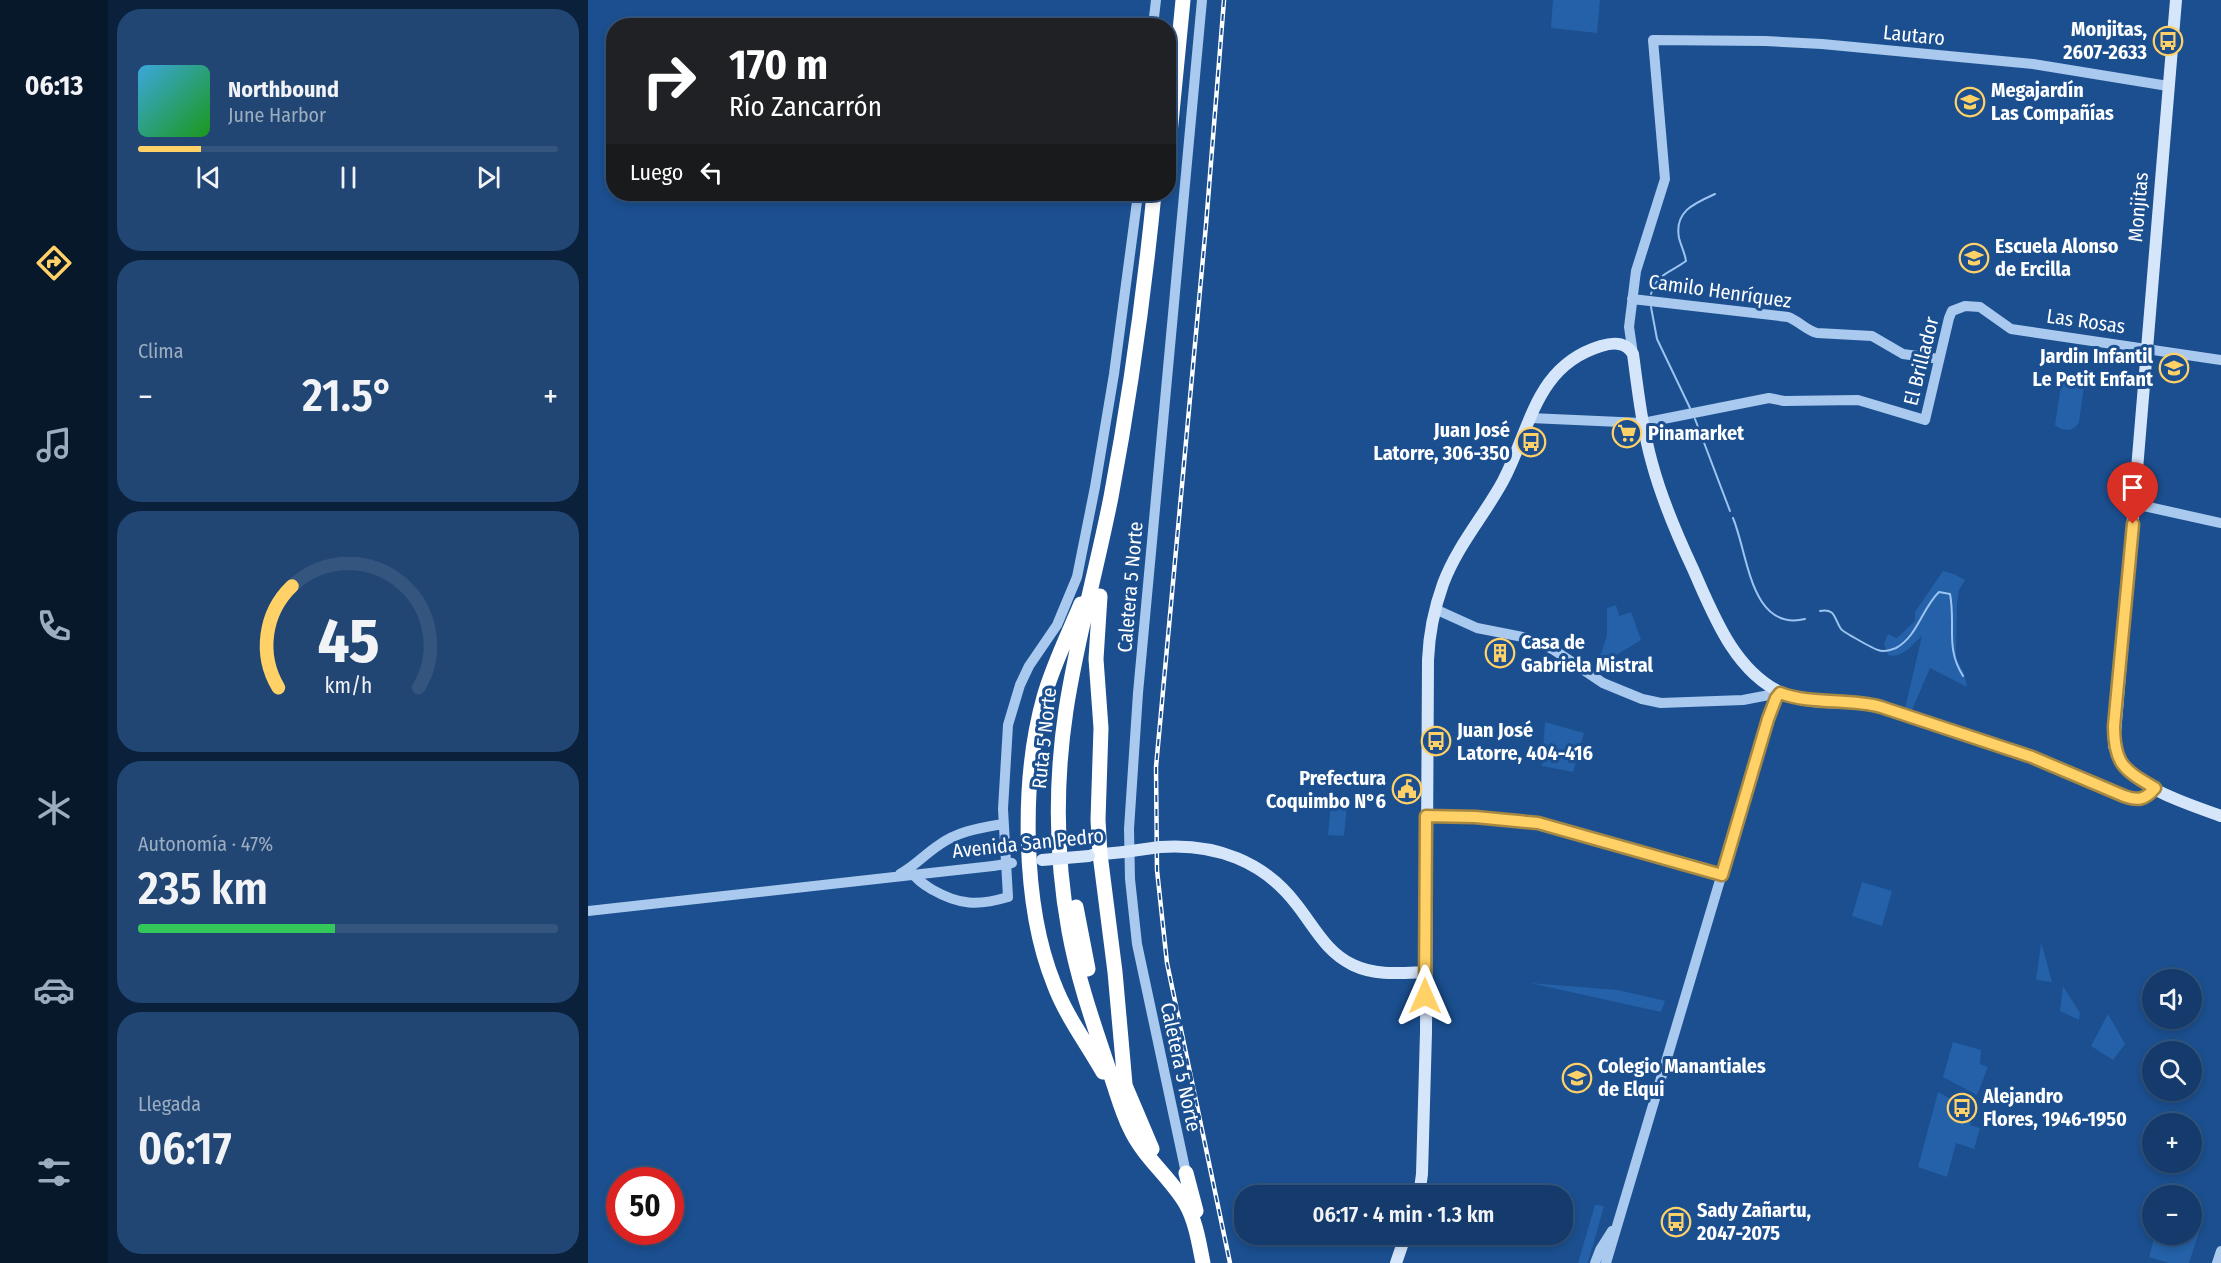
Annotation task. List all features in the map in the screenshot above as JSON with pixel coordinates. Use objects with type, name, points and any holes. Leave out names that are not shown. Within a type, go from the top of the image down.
[{"type":"highway","points":[[1170,18],[1172,0]]},
{"type":"highway","points":[[1176,72],[1183,0]]},
{"type":"highway","name":"Ruta 5 Norte","points":[[1153,201],[1131,377],[1111,499],[1065,719],[1059,786],[1059,837],[1064,898],[1073,949],[1091,1017],[1133,1135],[1186,1204],[1192,1218],[1203,1263]]},
{"type":"highway","name":"Ruta 5 Norte","points":[[1164,201],[1142,380],[1118,512],[1075,720],[1069,783],[1069,835],[1075,902],[1085,958],[1101,1014],[1125,1084],[1154,1153],[1186,1196],[1197,1217],[1208,1263]]},
{"type":"highway","points":[[1097,565],[1059,654],[1041,709],[1031,772],[1029,818],[1036,861],[1038,932],[1053,983],[1072,1022],[1122,1106]]},
{"type":"highway","points":[[1100,596],[1096,659],[1101,728],[1095,855],[1115,972],[1125,1084]]},
{"type":"highway","points":[[1186,1173],[1197,1217]]},
{"type":"main road","name":"Monjitas","points":[[2176,0],[2114,746],[2124,767],[2155,788],[2221,816]]},
{"type":"main road","points":[[1420,1185],[1428,660],[1435,609],[1452,562],[1502,483],[1544,388],[1563,366],[1588,351],[1614,343],[1626,346],[1633,354],[1643,423],[1661,492],[1677,534],[1728,641],[1762,680],[1780,693],[1805,699],[1857,702],[1881,707],[2032,757],[2138,800],[2148,796],[2155,788]]},
{"type":"main road","name":"Avenida San Pedro","points":[[1036,861],[1160,847],[1203,848],[1227,854],[1271,876],[1282,886],[1320,938],[1339,957],[1354,966],[1372,972],[1425,972]]},
{"type":"main road","points":[[1399,973],[1415,963],[1425,948]]},
{"type":"main road","points":[[1399,973],[1416,980],[1425,996]]},
{"type":"main road","points":[[1396,1263],[1402,1245]]},
{"type":"street","points":[[1154,18],[1156,0]]},
{"type":"street","name":"Caletera 5 Norte","points":[[1186,1173],[1137,944],[1130,879],[1129,829],[1138,693],[1202,0]]},
{"type":"street","name":"Lautaro","points":[[1632,298],[1636,271],[1665,179],[1653,40],[1822,44],[2033,64],[2168,86]]},
{"type":"street","points":[[914,875],[922,884],[959,902],[984,902],[1008,897],[1003,824],[1005,750],[1013,703],[1029,666],[1051,636],[1063,613],[1075,583],[1120,340],[1136,201]]},
{"type":"street","points":[[1632,298],[1629,327],[1633,354]]},
{"type":"street","name":"Camilo Henríquez","points":[[1632,298],[1788,316],[1810,331],[1872,336],[1903,354],[1939,359]]},
{"type":"street","name":"Las Rosas","points":[[1952,311],[1965,306],[1980,307],[2011,329],[2221,360]]},
{"type":"street","name":"El Brillador","points":[[1643,423],[1769,398],[1784,401],[1858,400],[1925,420],[1952,311]]},
{"type":"street","points":[[1614,343],[1629,327]]},
{"type":"street","points":[[1530,418],[1643,423]]},
{"type":"street","points":[[2135,504],[2221,523]]},
{"type":"street","points":[[1435,609],[1477,628],[1512,633],[1528,638],[1554,650],[1603,683],[1642,699],[1661,703],[1743,700],[1780,693]]},
{"type":"street","points":[[1606,1263],[1768,719],[1780,693]]},
{"type":"street","points":[[1426,816],[1475,817],[1538,823],[1722,875]]},
{"type":"street","points":[[896,877],[954,836],[1003,824]]},
{"type":"street","name":"Avenida San Pedro","points":[[588,911],[1036,861]]},
{"type":"street","points":[[1595,1263],[1600,1250],[1619,1221]]},
{"type":"street","points":[[2217,1263],[2221,1251]]},
{"type":"shaded area","points":[[1553,0],[1600,0],[1597,33],[1551,28]]},
{"type":"shaded area","points":[[2067,379],[2079,381],[2084,386],[2079,422],[2074,428],[2068,430],[2055,425],[2061,385]]},
{"type":"shaded area","points":[[1943,571],[1965,580],[1959,590],[1957,603],[1956,658],[1964,673],[1967,687],[1930,668],[1912,710],[1905,708],[1922,636],[1898,655],[1888,655],[1884,644],[1888,634],[1897,638],[1915,621],[1915,612]]},
{"type":"shaded area","points":[[1616,605],[1619,616],[1631,612],[1641,640],[1602,664],[1599,660],[1607,635],[1607,608]]},
{"type":"shaded area","points":[[1545,722],[1584,733],[1573,772],[1542,766]]},
{"type":"shaded area","points":[[1331,803],[1347,805],[1344,836],[1328,835]]},
{"type":"shaded area","points":[[1862,882],[1892,891],[1882,926],[1852,916]]},
{"type":"shaded area","points":[[2042,945],[2052,982],[2036,980]]},
{"type":"shaded area","points":[[1530,983],[1618,990],[1665,1001],[1661,1012]]},
{"type":"shaded area","points":[[2063,986],[2080,1013],[2079,1020],[2060,1011]]},
{"type":"shaded area","points":[[2108,1014],[2125,1044],[2113,1060],[2091,1046]]},
{"type":"shaded area","points":[[1953,1042],[1981,1050],[1980,1064],[1988,1067],[1977,1095],[1943,1077]]},
{"type":"shaded area","points":[[1938,1092],[1973,1111],[1970,1125],[1980,1128],[1974,1149],[1956,1143],[1947,1177],[1918,1167]]},
{"type":"shaded area","points":[[1595,1205],[1604,1206],[1588,1263],[1578,1263]]},
{"type":"shaded area","points":[[2152,1245],[2195,1245],[2189,1263],[2168,1263],[2149,1257]]},
{"type":"waterway","points":[[1651,294],[1660,277],[1686,261],[1678,229],[1683,215],[1700,201],[1715,194]]},
{"type":"waterway","points":[[1651,307],[1657,339],[1690,408]]},
{"type":"waterway","points":[[1695,419],[1730,511]]},
{"type":"waterway","points":[[1733,518],[1748,569],[1762,602],[1773,614],[1787,620],[1805,619]]},
{"type":"waterway","points":[[1820,611],[1829,611],[1834,615],[1841,629],[1882,651],[1896,648],[1910,636],[1939,592],[1950,594],[1954,655],[1963,676]]},
{"type":"railway","points":[[1224,0],[1206,225],[1156,767],[1157,870],[1167,963],[1230,1263]]},
{"type":"place","name":"Monjitas, 2607-2633","points":[[2168,41]]},
{"type":"place","name":"Megajardín Las Compañías","points":[[1970,102]]},
{"type":"place","name":"Escuela Alonso de Ercilla","points":[[1974,258]]},
{"type":"place","name":"Jardin Infantil Le Petit Enfant","points":[[2174,368]]},
{"type":"place","name":"Pinamarket","points":[[1627,433]]},
{"type":"place","name":"Juan José Latorre, 306-350","points":[[1531,442]]},
{"type":"place","name":"Casa de Gabriela Mistral","points":[[1500,653]]},
{"type":"place","name":"Juan José Latorre, 404-416","points":[[1436,741]]},
{"type":"place","name":"Prefectura Coquimbo N°6","points":[[1407,789]]},
{"type":"place","name":"Colegio Manantiales de Elqui","points":[[1577,1078]]},
{"type":"place","name":"Alejandro Flores, 1946-1950","points":[[1962,1108]]},
{"type":"place","name":"Sady Zañartu, 2047-2075","points":[[1676,1222]]},
{"type":"route","points":[[1425,996],[1426,816],[1475,817],[1538,823],[1722,875],[1768,719],[1780,693],[1805,699],[1857,702],[1881,707],[2032,757],[2124,796],[2138,800],[2148,796],[2155,788],[2137,778],[2124,767],[2114,746],[2133,524]]}]
